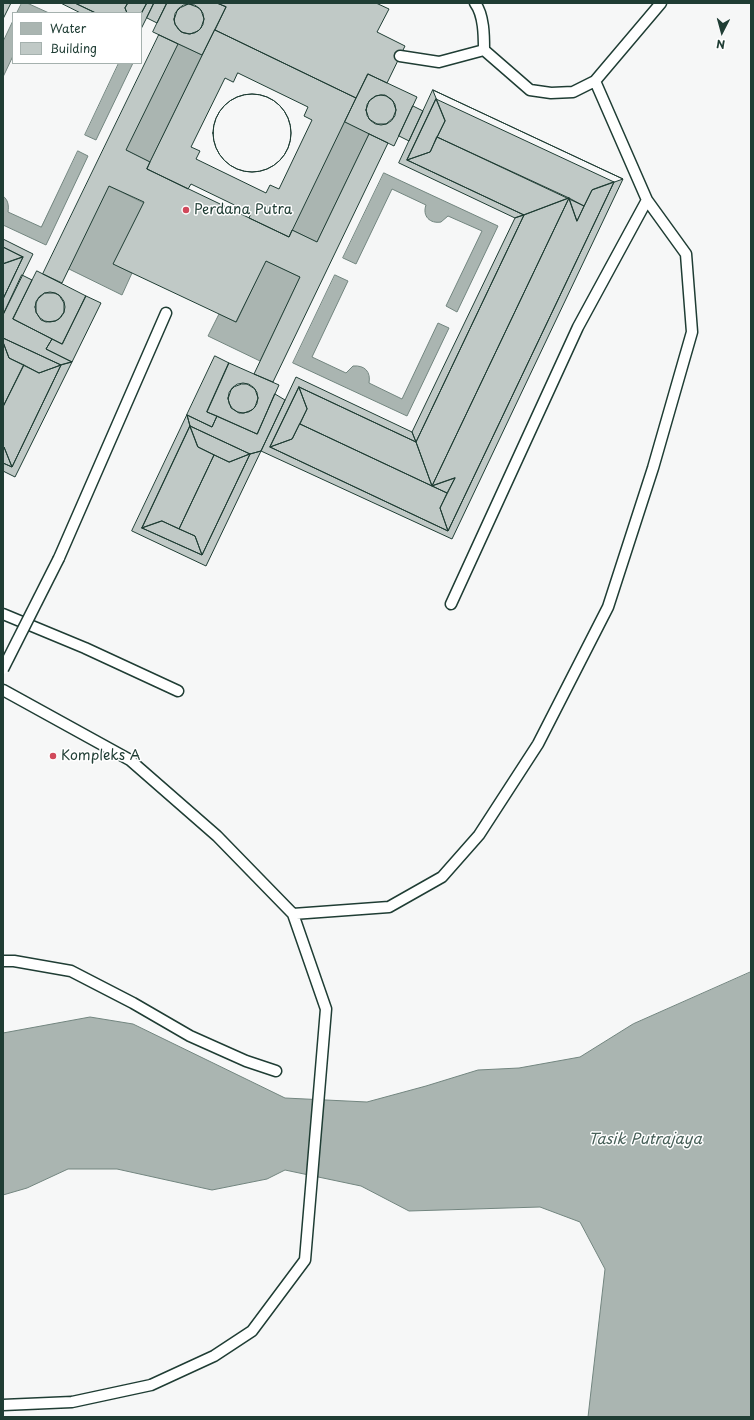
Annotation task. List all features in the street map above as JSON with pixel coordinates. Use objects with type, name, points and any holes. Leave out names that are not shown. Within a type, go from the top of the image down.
[{"type":"lane","points":[[475,3],[478,7],[484,33],[484,50],[530,90],[551,93],[573,92],[595,81],[661,3]]},
{"type":"lane","points":[[400,56],[439,62],[484,50]]},
{"type":"lane","points":[[293,914],[389,907],[442,877],[479,835],[538,744],[608,607],[653,468],[692,332],[686,254],[647,200],[595,81]]},
{"type":"lane","points":[[451,604],[578,328],[647,200]]},
{"type":"lane","points":[[3,669],[59,558],[166,313]]},
{"type":"lane","points":[[3,614],[85,648],[178,691]]},
{"type":"lane","points":[[3,690],[130,760],[217,836],[293,914],[326,1009],[305,1260],[252,1331],[214,1356],[151,1385],[72,1402],[3,1405]]},
{"type":"lane","points":[[3,961],[14,961],[71,971],[133,1003],[190,1036],[246,1061],[276,1071]]},
{"type":"water","points":[[22,3],[27,3],[47,12],[18,12]]},
{"type":"water","points":[[12,23],[12,58],[3,77],[3,42]]},
{"type":"water","points":[[178,44],[202,55],[150,162],[126,150]]},
{"type":"water","points":[[119,64],[133,64],[96,140],[85,135]]},
{"type":"water","points":[[345,122],[369,134],[317,242],[292,230]]},
{"type":"water","points":[[78,151],[88,156],[46,245],[3,225],[3,196],[8,203],[8,212],[41,227]]},
{"type":"water","points":[[384,173],[498,226],[457,312],[446,306],[482,231],[448,216],[441,222],[433,222],[426,216],[426,205],[392,189],[356,264],[343,258]]},
{"type":"water","points":[[109,186],[144,203],[114,264],[132,273],[122,295],[69,269]]},
{"type":"water","points":[[266,261],[300,277],[260,361],[208,336],[219,314],[236,322]]},
{"type":"water","points":[[335,275],[348,281],[312,357],[346,373],[353,366],[364,368],[369,376],[369,383],[402,399],[438,323],[449,328],[407,416],[293,363]]},
{"type":"water","name":"Tasik Putrajaya","points":[[751,972],[751,1417],[588,1417],[605,1269],[580,1222],[540,1207],[409,1211],[361,1186],[285,1170],[267,1179],[212,1190],[117,1169],[68,1169],[27,1188],[3,1195],[3,1033],[90,1017],[133,1024],[285,1098],[367,1102],[478,1070],[519,1068],[580,1057],[633,1024]]},
{"type":"building","points":[[3,3],[11,3],[3,19]]},
{"type":"building","points":[[61,3],[75,3],[94,12],[79,12]]},
{"type":"building","points":[[75,3],[128,3],[125,8],[127,12],[94,12]]},
{"type":"building","points":[[128,3],[147,3],[142,12],[127,12],[125,8]]},
{"type":"building","points":[[147,3],[154,3],[142,27],[142,12]]},
{"type":"building","points":[[154,3],[167,3],[157,23],[147,18]]},
{"type":"building","points":[[167,3],[217,3],[226,7],[202,55],[153,32]],"holes":[[[189,4],[201,10],[204,19],[201,28],[190,34],[181,32],[174,20],[177,11]]]},
{"type":"building","points":[[217,3],[376,3],[389,9],[377,32],[405,46],[387,83],[368,74],[356,98],[215,30],[226,7]]},
{"type":"building","points":[[189,4],[195,5],[203,13],[203,25],[195,33],[189,34],[183,33],[175,25],[174,19],[175,13],[183,5]]},
{"type":"building","points":[[215,30],[356,98],[289,237],[249,218],[251,213],[191,184],[188,189],[147,169]],"holes":[[[238,73],[308,107],[304,116],[312,120],[279,189],[270,185],[266,193],[196,159],[200,151],[191,147],[225,78],[233,82]]]},
{"type":"building","name":"Perdana Putra","points":[[159,35],[178,44],[126,150],[150,162],[147,169],[289,237],[292,230],[317,242],[369,134],[388,143],[273,382],[254,374],[300,277],[266,261],[236,322],[113,264],[144,202],[109,186],[62,283],[43,274]]},
{"type":"building","points":[[368,74],[417,97],[394,146],[345,122]],"holes":[[[385,95],[393,101],[396,110],[393,118],[386,124],[377,124],[369,119],[366,110],[369,101],[376,96]]]},
{"type":"building","points":[[433,90],[623,179],[592,190],[584,206],[437,137],[445,121]]},
{"type":"building","points":[[433,90],[623,179],[452,539],[261,451],[296,377],[412,432],[416,442],[299,387],[270,447],[448,531],[614,182],[436,99],[407,160],[524,215],[515,218],[399,163]]},
{"type":"building","points":[[244,94],[260,94],[274,100],[285,111],[291,125],[291,141],[285,155],[274,166],[260,172],[244,172],[230,166],[219,155],[213,141],[213,125],[219,111],[230,100]]},
{"type":"building","points":[[244,94],[260,94],[274,100],[285,111],[291,125],[291,141],[285,155],[274,166],[260,172],[244,172],[230,166],[219,155],[213,141],[213,125],[219,111],[230,100]]},
{"type":"building","points":[[381,95],[387,96],[395,104],[395,116],[387,124],[381,125],[375,124],[367,116],[366,110],[367,104],[375,96]]},
{"type":"building","points":[[436,99],[445,121],[430,152],[407,160]]},
{"type":"building","points":[[413,106],[423,111],[409,141],[399,136]]},
{"type":"building","points":[[437,137],[569,198],[524,215],[407,160],[430,152]]},
{"type":"building","points":[[614,182],[448,531],[440,508],[455,478],[432,486],[569,198],[577,221],[592,190]]},
{"type":"building","points":[[569,198],[432,486],[416,442],[524,215]]},
{"type":"building","points":[[569,198],[584,206],[577,221]]},
{"type":"building","points":[[524,215],[416,442],[412,432],[515,218]]},
{"type":"building","points":[[3,239],[33,254],[3,315],[3,299],[23,257],[3,247]]},
{"type":"building","points":[[3,247],[23,257],[3,264]]},
{"type":"building","points":[[23,257],[3,299],[3,264]]},
{"type":"building","points":[[37,271],[86,296],[62,344],[13,319]],"holes":[[[45,293],[54,293],[59,295],[64,303],[64,312],[59,319],[46,322],[41,320],[36,312],[36,303]]]},
{"type":"building","points":[[22,275],[32,280],[13,319],[52,339],[46,349],[72,362],[61,365],[3,338],[3,315]]},
{"type":"building","points":[[50,292],[56,293],[64,301],[64,313],[56,321],[50,322],[44,321],[36,313],[35,307],[36,301],[44,293]]},
{"type":"building","points":[[86,296],[101,303],[72,362],[46,349],[52,339],[62,344]]},
{"type":"building","points":[[3,338],[61,365],[39,373],[9,358]]},
{"type":"building","points":[[3,342],[9,358],[24,365],[3,407]]},
{"type":"building","points":[[215,356],[229,363],[207,412],[217,416],[212,427],[187,415]]},
{"type":"building","points":[[72,362],[15,477],[3,471],[3,463],[12,467],[61,365]]},
{"type":"building","points":[[229,363],[279,385],[257,434],[207,412]],"holes":[[[247,384],[255,389],[258,398],[255,407],[252,410],[239,413],[231,408],[228,399],[231,390],[234,387]]]},
{"type":"building","points":[[24,365],[39,373],[61,365],[12,467],[3,446],[3,407]]},
{"type":"building","points":[[243,383],[249,384],[257,392],[257,404],[249,412],[243,413],[237,412],[229,404],[228,398],[229,392],[237,384]]},
{"type":"building","points":[[299,387],[416,442],[432,486],[300,424],[307,409]]},
{"type":"building","points":[[299,387],[307,409],[292,439],[270,447]]},
{"type":"building","points":[[275,394],[285,400],[261,451],[250,454],[190,426],[187,415],[212,427],[217,416],[257,434]]},
{"type":"building","points":[[187,415],[190,426],[142,528],[202,555],[250,454],[261,451],[206,566],[132,531]]},
{"type":"building","points":[[300,424],[447,493],[440,508],[448,531],[270,447],[292,439]]},
{"type":"building","points":[[190,426],[198,447],[214,455],[179,529],[162,521],[142,528]]},
{"type":"building","points":[[190,426],[250,454],[229,462],[198,447]]},
{"type":"building","points":[[3,446],[4,447],[12,467],[3,463]]},
{"type":"building","points":[[250,454],[202,555],[195,536],[179,529],[214,455],[229,462]]},
{"type":"building","points":[[455,478],[447,493],[432,486]]},
{"type":"building","points":[[162,521],[195,536],[202,555],[142,528]]},
{"type":"place","name":"Perdana Putra","points":[[186,210]]},
{"type":"place","name":"Kompleks A","points":[[53,756]]}]
